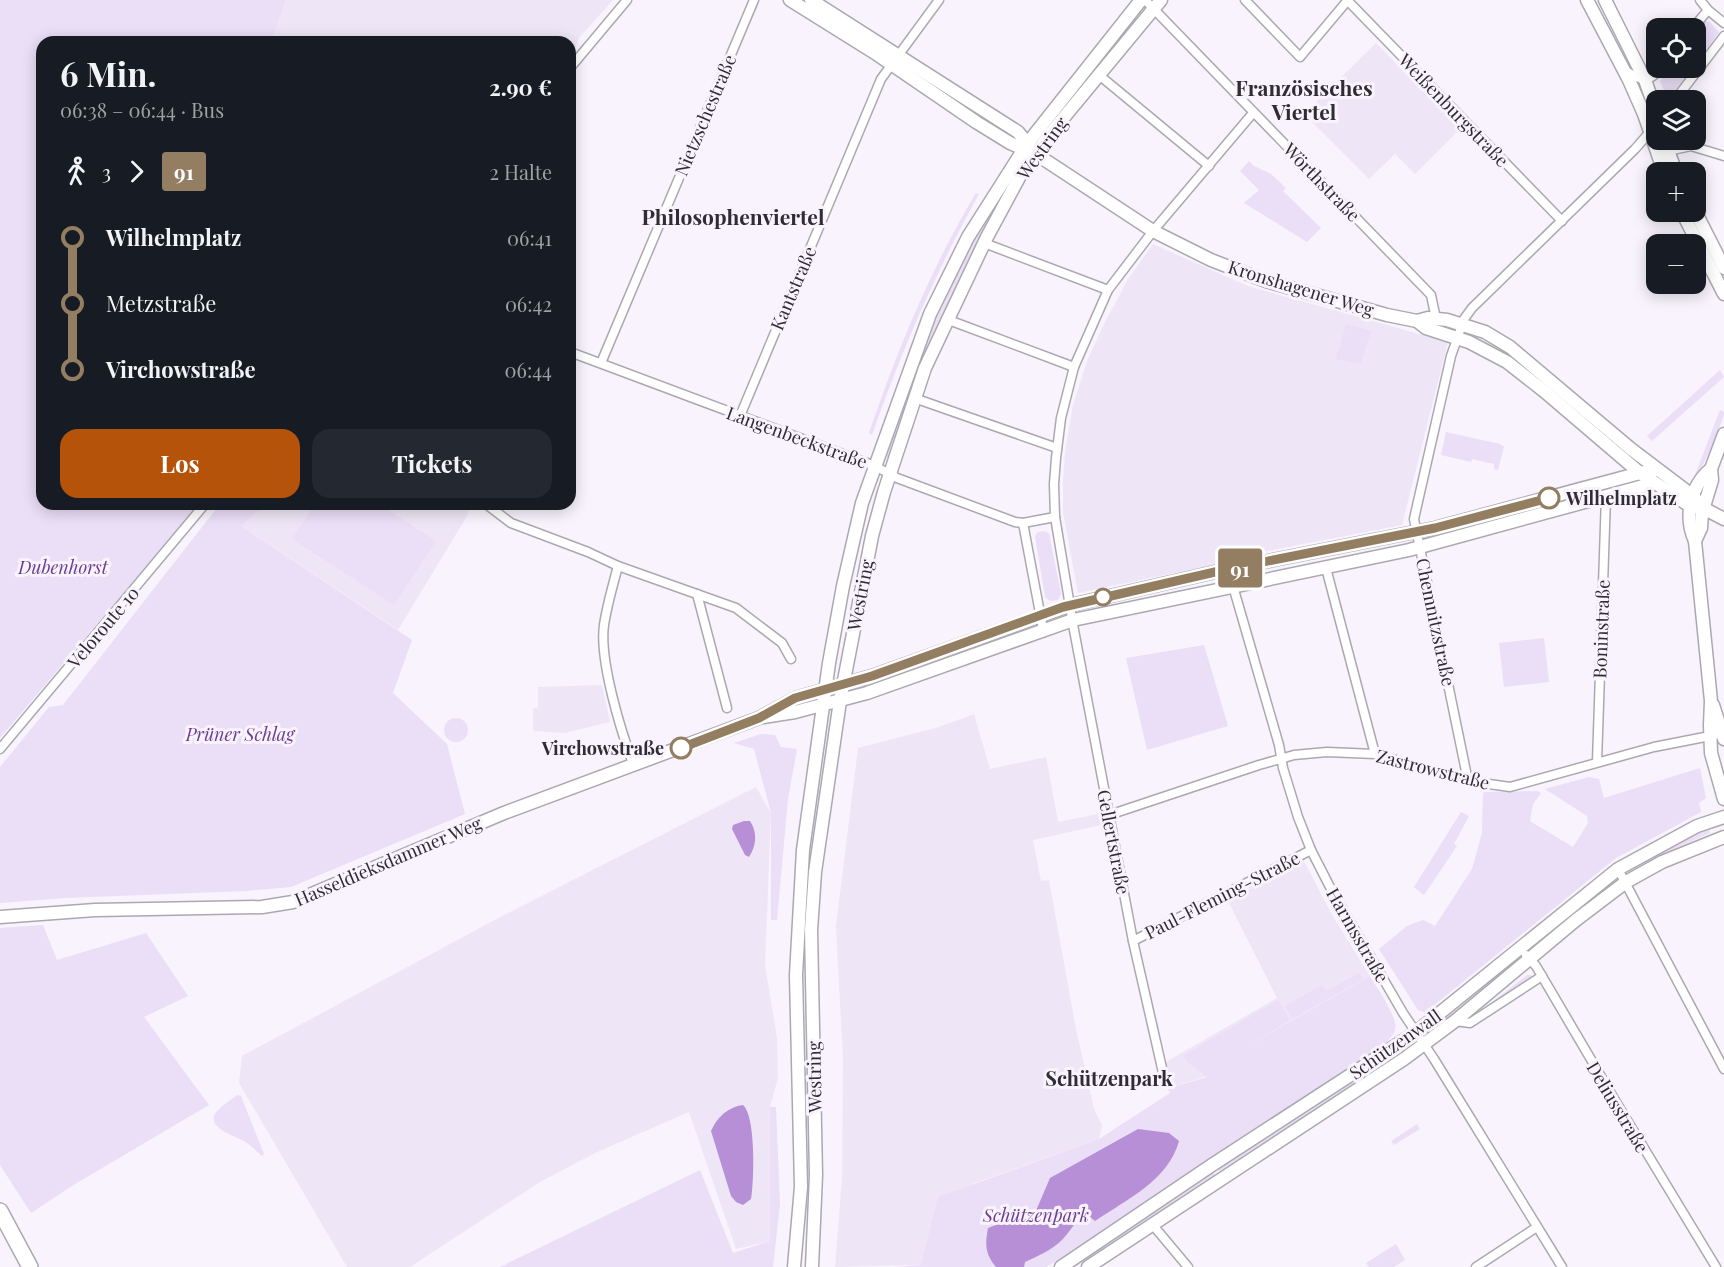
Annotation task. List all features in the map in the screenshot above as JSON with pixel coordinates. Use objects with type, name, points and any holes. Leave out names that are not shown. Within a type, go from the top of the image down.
[{"type":"highway","points":[[0,1211],[30,1267]]},
{"type":"main road","name":"Kronshagener Weg","points":[[790,0],[1018,132],[1028,149],[1153,231],[1211,260],[1266,281],[1417,321],[1426,328],[1457,337],[1495,355],[1516,369],[1640,473],[1654,483],[1724,519]]},
{"type":"main road","name":"Kronshagener Weg","points":[[811,0],[894,59]]},
{"type":"main road","points":[[1587,0],[1646,117]]},
{"type":"main road","points":[[1605,0],[1649,90]]},
{"type":"main road","name":"Westring","points":[[812,1267],[816,1175],[811,930],[815,872],[840,701],[872,536],[914,398],[946,319],[1028,149],[1099,75],[1151,2]]},
{"type":"main road","name":"Westring","points":[[794,1267],[801,1187],[797,1022],[798,930],[803,850],[822,705],[862,502],[930,314],[968,237],[1028,149],[1151,2]]},
{"type":"main road","points":[[1687,222],[1724,294]]},
{"type":"main road","points":[[1701,222],[1724,268]]},
{"type":"main road","name":"Kronshagener Weg","points":[[1417,321],[1428,318],[1462,324],[1485,332],[1510,348],[1692,501]]},
{"type":"main road","points":[[1695,541],[1701,528],[1703,508],[1712,480],[1711,469],[1724,434]]},
{"type":"main road","points":[[1711,469],[1703,475],[1692,501],[1689,528],[1695,541],[1711,701],[1719,736],[1711,753],[1724,800]]},
{"type":"main road","name":"Hasseldieksdammer Weg","points":[[0,917],[95,909],[262,907],[293,902],[504,813],[759,718],[789,700],[924,658],[1071,605],[1228,569],[1417,532],[1657,470]]},
{"type":"main road","name":"Hasseldieksdammer Weg","points":[[759,718],[779,716],[867,693],[1073,620],[1420,547],[1654,483]]},
{"type":"main road","name":"Schützenwall","points":[[1061,1267],[1212,1165],[1415,1033],[1618,869],[1697,826],[1724,817]]},
{"type":"main road","name":"Schützenwall","points":[[1088,1267],[1388,1071],[1455,1021],[1576,920],[1626,882],[1662,862],[1724,837]]},
{"type":"street","points":[[576,61],[627,0]]},
{"type":"street","name":"Nietzschestraße","points":[[601,363],[754,0]]},
{"type":"street","name":"Kantstraße","points":[[740,416],[881,79],[939,0]]},
{"type":"street","points":[[1245,0],[1300,57],[1347,0]]},
{"type":"street","name":"Weißenburgstraße","points":[[1347,0],[1562,220]]},
{"type":"street","points":[[1700,0],[1724,23]]},
{"type":"street","name":"Wörthstraße","points":[[1151,2],[1253,113],[1431,295],[1436,319]]},
{"type":"street","points":[[1701,18],[1708,10]]},
{"type":"street","points":[[1683,90],[1724,36]]},
{"type":"street","points":[[1623,69],[1640,80],[1650,78]]},
{"type":"street","points":[[1099,75],[1209,166]]},
{"type":"street","name":"Gellertstraße","points":[[1164,1077],[1133,941],[1055,517],[1054,484],[1057,448],[1061,418],[1074,367],[1108,290],[1153,231],[1253,113]]},
{"type":"street","points":[[1462,324],[1472,308],[1646,136]]},
{"type":"street","points":[[1704,150],[1724,156]]},
{"type":"street","points":[[984,243],[1108,290]]},
{"type":"street","points":[[946,319],[1074,367]]},
{"type":"street","name":"Chemnitzstraße","points":[[1462,324],[1444,381],[1414,519],[1468,781]]},
{"type":"street","name":"Langenbeckstraße","points":[[576,354],[1023,523]]},
{"type":"street","points":[[914,398],[1057,448]]},
{"type":"street","name":"Boninstraße","points":[[1597,762],[1606,496]]},
{"type":"street","name":"Veloroute 10","points":[[0,749],[201,510]]},
{"type":"street","points":[[494,510],[511,523],[588,552],[618,566],[736,608],[782,643],[791,659]]},
{"type":"street","points":[[1043,629],[1023,523],[1055,517]]},
{"type":"street","points":[[618,566],[608,604],[604,638],[609,680],[622,732],[634,766]]},
{"type":"street","points":[[1326,568],[1375,753]]},
{"type":"street","name":"Harmsstraße","points":[[1228,569],[1298,817],[1311,850],[1331,889],[1415,1033],[1434,1059],[1562,1267]]},
{"type":"street","points":[[697,594],[727,708]]},
{"type":"street","name":"Zastrowstraße","points":[[1109,815],[1294,755],[1327,752],[1375,753],[1468,781],[1510,787],[1654,747],[1719,736]]},
{"type":"street","name":"Paul-Fleming-Straße","points":[[1133,941],[1311,850]]},
{"type":"street","points":[[1618,869],[1724,1069]]},
{"type":"street","name":"Deliusstraße","points":[[1520,948],[1542,976],[1716,1267]]},
{"type":"street","name":"Schützenwall","points":[[1455,1021],[1470,1023],[1542,976]]},
{"type":"street","points":[[1152,1224],[1188,1267]]},
{"type":"street","points":[[1476,1267],[1537,1227]]},
{"type":"shaded area","points":[[286,0],[613,0],[579,38],[576,45],[576,36],[273,36]]},
{"type":"shaded area","points":[[1376,43],[1460,129],[1415,174],[1395,154],[1369,179],[1304,114]]},
{"type":"shaded area","points":[[1153,244],[1248,286],[1448,342],[1402,525],[1220,560],[1213,565],[1078,593],[1063,512],[1065,452],[1073,405],[1087,361],[1104,324],[1128,279]]},
{"type":"shaded area","points":[[259,510],[469,510],[398,630],[241,526]]},
{"type":"shaded area","points":[[602,685],[610,722],[565,733],[533,729],[533,709],[538,707],[538,687]]},
{"type":"shaded area","points":[[974,714],[990,769],[1046,757],[1058,822],[1098,814],[1101,825],[1033,840],[1041,881],[1049,880],[1076,1029],[1094,1109],[1102,1125],[1099,1139],[972,1184],[921,1265],[835,1267],[842,1179],[843,1059],[836,926],[858,748],[939,727]]},
{"type":"shaded area","points":[[756,787],[771,813],[765,965],[777,1038],[778,1078],[770,1107],[770,1241],[736,1249],[689,1112],[595,1153],[540,1182],[410,1267],[347,1267],[239,1083],[242,1056],[504,915]]},
{"type":"shaded area","points":[[750,821],[755,835],[755,844],[749,857],[745,855],[732,829],[733,825]]},
{"type":"shaded area","points":[[1303,859],[1331,913],[1370,976],[1234,1055],[1207,1076],[1176,1086],[1164,1063],[1277,998],[1228,901]]},
{"type":"shaded area","points":[[743,1105],[750,1122],[752,1135],[753,1178],[751,1199],[743,1205],[731,1196],[711,1131],[716,1121],[724,1114]]},
{"type":"shaded area","points":[[1138,1129],[1169,1133],[1179,1141],[1174,1155],[1156,1178],[1133,1197],[1095,1221],[1090,1217],[1080,1218],[1058,1244],[1025,1262],[1024,1267],[996,1267],[987,1249],[988,1228],[1006,1221],[1024,1221],[1035,1213],[1050,1178]]},
{"type":"green space","name":"Dubenhorst","points":[[0,0],[286,0],[273,36],[36,36],[36,510],[194,510],[0,738]]},
{"type":"green space","points":[[1709,21],[1719,32],[1706,50],[1706,22]]},
{"type":"green space","points":[[1662,78],[1685,78],[1676,90],[1664,90],[1660,81]]},
{"type":"green space","points":[[1249,161],[1271,174],[1286,188],[1283,191],[1321,228],[1307,242],[1244,203],[1259,190],[1240,171]]},
{"type":"green space","points":[[1004,189],[941,322],[900,423],[889,458],[886,457],[908,387],[934,318],[966,252]]},
{"type":"green space","points":[[976,193],[979,194],[920,312],[872,435],[869,433],[905,337],[945,249]]},
{"type":"green space","points":[[1346,324],[1371,331],[1361,364],[1336,359]]},
{"type":"green space","points":[[1720,370],[1724,377],[1652,441],[1647,436]]},
{"type":"green space","points":[[1720,410],[1724,412],[1724,415],[1713,445],[1695,481],[1693,480]]},
{"type":"green space","points":[[1446,432],[1500,444],[1504,447],[1498,470],[1494,469],[1494,464],[1472,459],[1471,462],[1441,455]]},
{"type":"green space","points":[[1626,482],[1628,484],[1439,537],[1438,531]]},
{"type":"green space","name":"Prüner Schlag","points":[[215,510],[259,510],[241,526],[412,640],[393,693],[447,744],[465,814],[291,887],[0,903],[0,767],[49,707],[63,705]]},
{"type":"green space","points":[[311,510],[388,510],[436,541],[394,605],[292,539]]},
{"type":"green space","points":[[1038,532],[1049,533],[1061,594],[1058,600],[1050,601],[1045,597],[1035,536]]},
{"type":"green space","points":[[1031,626],[1033,630],[1026,630],[869,688],[871,685]]},
{"type":"green space","points":[[1544,638],[1549,682],[1504,687],[1499,643]]},
{"type":"green space","points":[[1204,645],[1228,726],[1147,750],[1126,658]]},
{"type":"green space","points":[[456,718],[464,722],[468,730],[464,738],[456,742],[448,738],[444,730],[448,722]]},
{"type":"green space","points":[[761,734],[775,735],[781,747],[797,749],[788,799],[777,920],[771,920],[771,813],[754,749],[734,743]]},
{"type":"green space","points":[[1700,768],[1706,798],[1699,803],[1701,812],[1616,858],[1427,1011],[1418,1010],[1379,949],[1407,926],[1423,920],[1435,926],[1472,869],[1482,833],[1483,792],[1537,791],[1541,793],[1533,804],[1530,821],[1573,847],[1588,823],[1587,816],[1545,789],[1589,777],[1599,779],[1604,798]]},
{"type":"green space","points":[[1461,812],[1469,816],[1454,844],[1457,846],[1424,895],[1414,887]]},
{"type":"green space","points":[[1708,827],[1710,833],[1634,870],[1673,845]]},
{"type":"green space","points":[[1608,882],[1612,887],[1536,946],[1567,916]]},
{"type":"green space","points":[[43,925],[57,960],[146,933],[188,996],[144,1017],[209,1105],[75,1184],[31,1213],[0,1165],[0,928]]},
{"type":"green space","points":[[1510,961],[1520,962],[1433,1030],[1433,1028],[1465,1003]]},
{"type":"green space","points":[[1359,973],[1363,979],[1292,1019],[1285,1006],[1322,985],[1327,991]]},
{"type":"green space","points":[[1527,975],[1533,978],[1474,1016]]},
{"type":"green space","name":"Schützenpark","points":[[1370,976],[1394,1018],[1394,1034],[1386,1043],[1062,1258],[1046,1267],[894,1267],[921,1265],[938,1197],[1099,1139],[1170,1093],[1168,1089],[1174,1085],[1207,1077],[1183,1056],[1221,1033],[1225,1039],[1222,1033],[1278,1000],[1290,1020],[1245,1048]]},
{"type":"green space","points":[[1399,1049],[1400,1051],[1306,1117],[1220,1171],[1218,1168]]},
{"type":"green space","points":[[237,1095],[241,1096],[264,1154],[262,1156],[247,1143],[220,1129],[214,1120],[217,1111]]},
{"type":"green space","points":[[770,1107],[776,1107],[780,1204],[773,1267],[500,1267],[700,1170],[733,1253],[770,1241]]},
{"type":"green space","points":[[1417,1124],[1420,1129],[1394,1145],[1391,1141]]},
{"type":"green space","points":[[1212,1171],[1215,1175],[1075,1267],[1069,1267]]},
{"type":"green space","points":[[1396,1244],[1405,1260],[1394,1267],[1369,1267],[1366,1263]]},
{"type":"bus line","name":"91","points":[[681,748],[759,718],[795,698],[855,682],[1063,607],[1228,569],[1435,528],[1549,498]]},
{"type":"place","name":"Wilhelmplatz","points":[[1549,498]]},
{"type":"place","name":"Virchowstraße","points":[[681,748]]},
{"type":"district","name":"Französisches Viertel","points":[[1304,99]]},
{"type":"district","name":"Philosophenviertel","points":[[733,216]]},
{"type":"district","name":"Schützenpark","points":[[1109,1077]]}]
